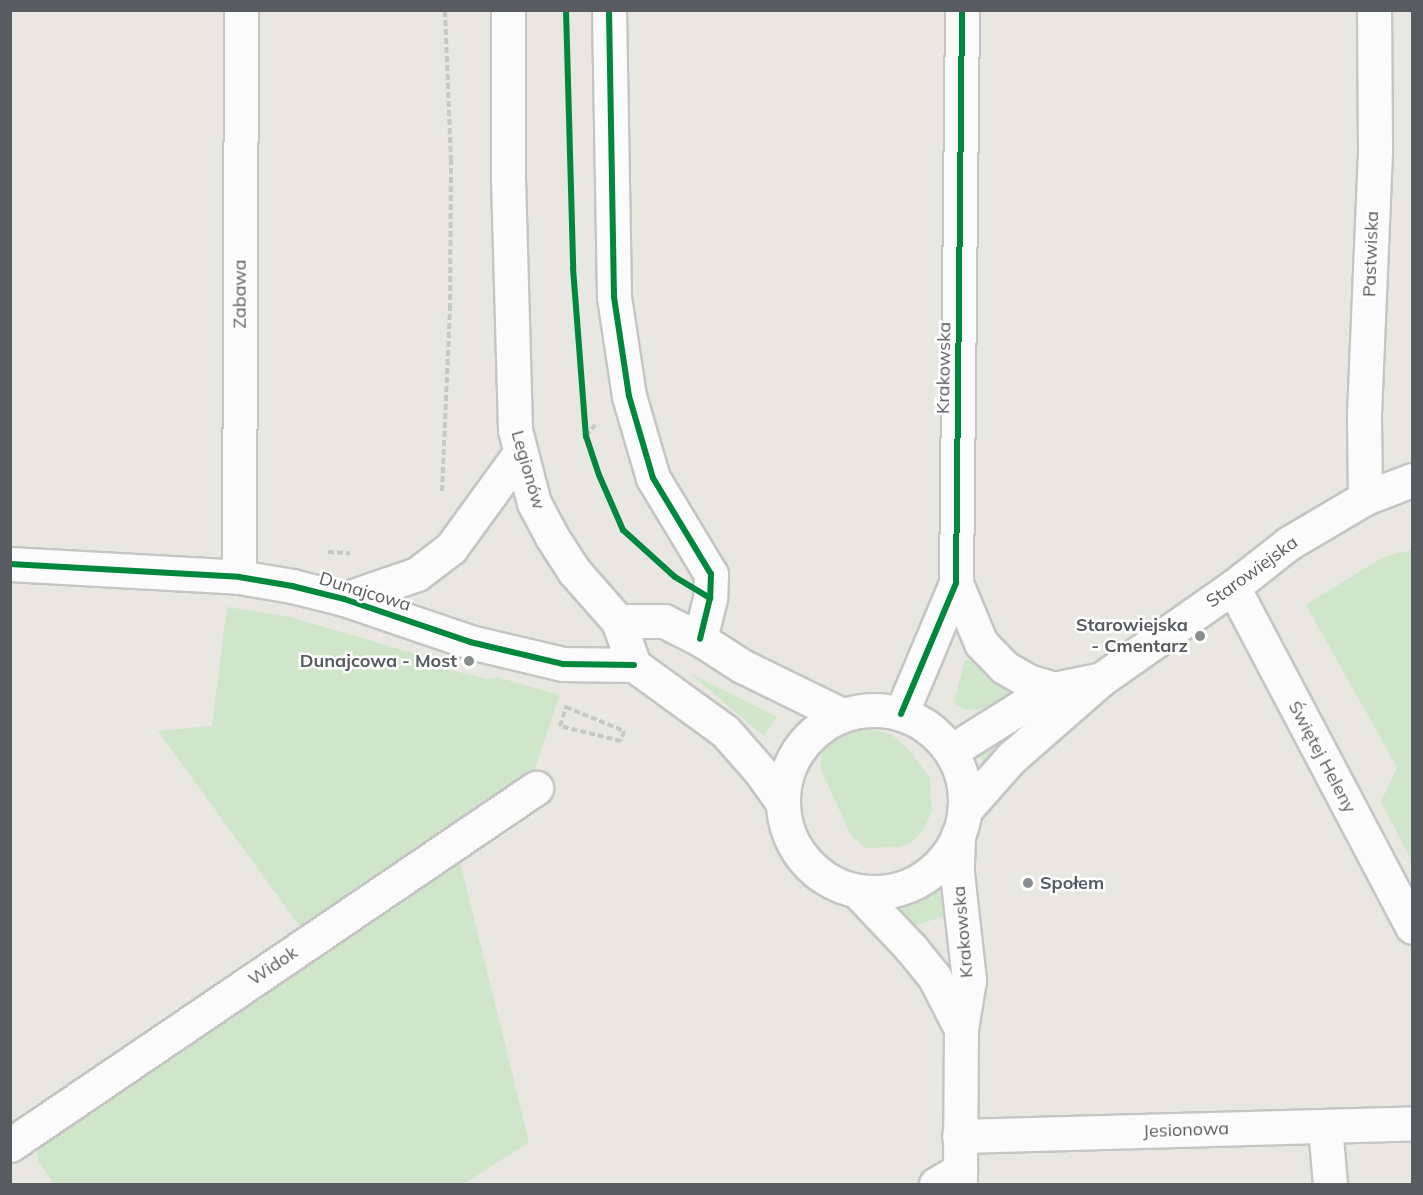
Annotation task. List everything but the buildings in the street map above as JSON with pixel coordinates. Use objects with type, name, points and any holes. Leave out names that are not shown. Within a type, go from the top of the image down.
[{"type":"street","name":"Zabawa","points":[[239,578],[241,10]]},
{"type":"street","name":"Legionów","points":[[508,10],[515,430],[534,503],[552,537],[574,572],[618,621]]},
{"type":"street","points":[[609,10],[614,297],[629,396],[653,478],[711,574],[710,598],[700,639]]},
{"type":"street","name":"Krakowska","points":[[901,714],[956,583],[962,10]]},
{"type":"street","name":"Pastwiska","points":[[1365,498],[1364,414],[1375,148],[1374,10]]},
{"type":"street","name":"Dunajcowa","points":[[344,599],[417,574],[451,549],[520,453]]},
{"type":"street","name":"Starowiejska","points":[[961,823],[1011,758],[1100,680],[1233,587],[1289,543],[1365,498],[1413,480]]},
{"type":"street","name":"Dunajcowa","points":[[10,564],[239,578],[292,586],[344,599],[470,642],[563,664],[634,665]]},
{"type":"street","name":"Krakowska","points":[[956,583],[981,643],[1004,667],[1028,681],[1054,689]]},
{"type":"street","name":"Świętej Heleny","points":[[1233,587],[1413,927]]},
{"type":"street","points":[[782,802],[761,772],[725,732],[634,665],[618,621],[664,621],[700,639],[742,666],[842,715]]},
{"type":"street","name":"Starowiejska","points":[[951,751],[1037,697],[1054,689],[1100,680]]},
{"type":"street","points":[[869,710],[901,714],[923,724],[951,751],[963,785],[961,823],[946,857],[928,874],[906,886],[882,892],[856,891],[832,882],[812,868],[796,849],[786,827],[782,802],[786,774],[799,749],[817,729],[842,715],[869,710]]},
{"type":"street","name":"Widok","points":[[10,1145],[536,788]]},
{"type":"street","name":"Krakowska","points":[[952,1180],[959,1136],[961,1029],[969,980],[957,873],[961,823]]},
{"type":"street","name":"Krakowska","points":[[856,891],[911,948],[934,978],[961,1029]]},
{"type":"street","name":"Jesionowa","points":[[959,1136],[1413,1123]]},
{"type":"street","points":[[1325,1126],[1330,1185]]},
{"type":"path","points":[[442,494],[450,309],[451,161],[445,10]]},
{"type":"path","points":[[327,552],[362,554]]},
{"type":"path","points":[[566,707],[624,731],[621,741],[560,726],[566,707]]},
{"type":"green space","points":[[1412,550],[1412,861],[1381,802],[1397,767],[1306,605],[1383,557]]},
{"type":"green space","points":[[227,607],[290,617],[440,661],[442,668],[488,679],[497,677],[560,695],[532,777],[301,928],[158,731],[212,726]]},
{"type":"green space","points":[[965,660],[973,660],[986,675],[1010,687],[1008,701],[976,710],[963,709],[954,703]]},
{"type":"green space","points":[[689,673],[777,717],[764,736]]},
{"type":"green space","points":[[1061,704],[987,769],[977,750]]},
{"type":"green space","points":[[860,726],[892,735],[909,750],[930,778],[932,811],[923,831],[912,842],[900,847],[866,848],[851,836],[820,767],[823,749],[832,737],[844,728]]},
{"type":"green space","points":[[459,858],[529,1142],[464,1184],[54,1184],[38,1161],[37,1150]]},
{"type":"green space","points":[[946,885],[952,914],[916,925],[887,904],[919,898]]},
{"type":"cycle path","points":[[566,10],[573,268],[586,436],[599,475],[623,530],[675,577],[710,598]]},
{"type":"cycle path","points":[[609,10],[614,297],[629,396],[653,478],[711,574],[710,598],[700,639]]},
{"type":"cycle path","points":[[901,714],[956,583],[962,10]]},
{"type":"cycle path","points":[[10,564],[239,577],[292,586],[344,599],[470,642],[563,664],[634,665]]},
{"type":"place","name":"Starowiejska - Cmentarz","points":[[1200,636]]},
{"type":"place","name":"Dunajcowa - Most","points":[[469,661]]},
{"type":"place","name":"Społem","points":[[1028,883]]}]
